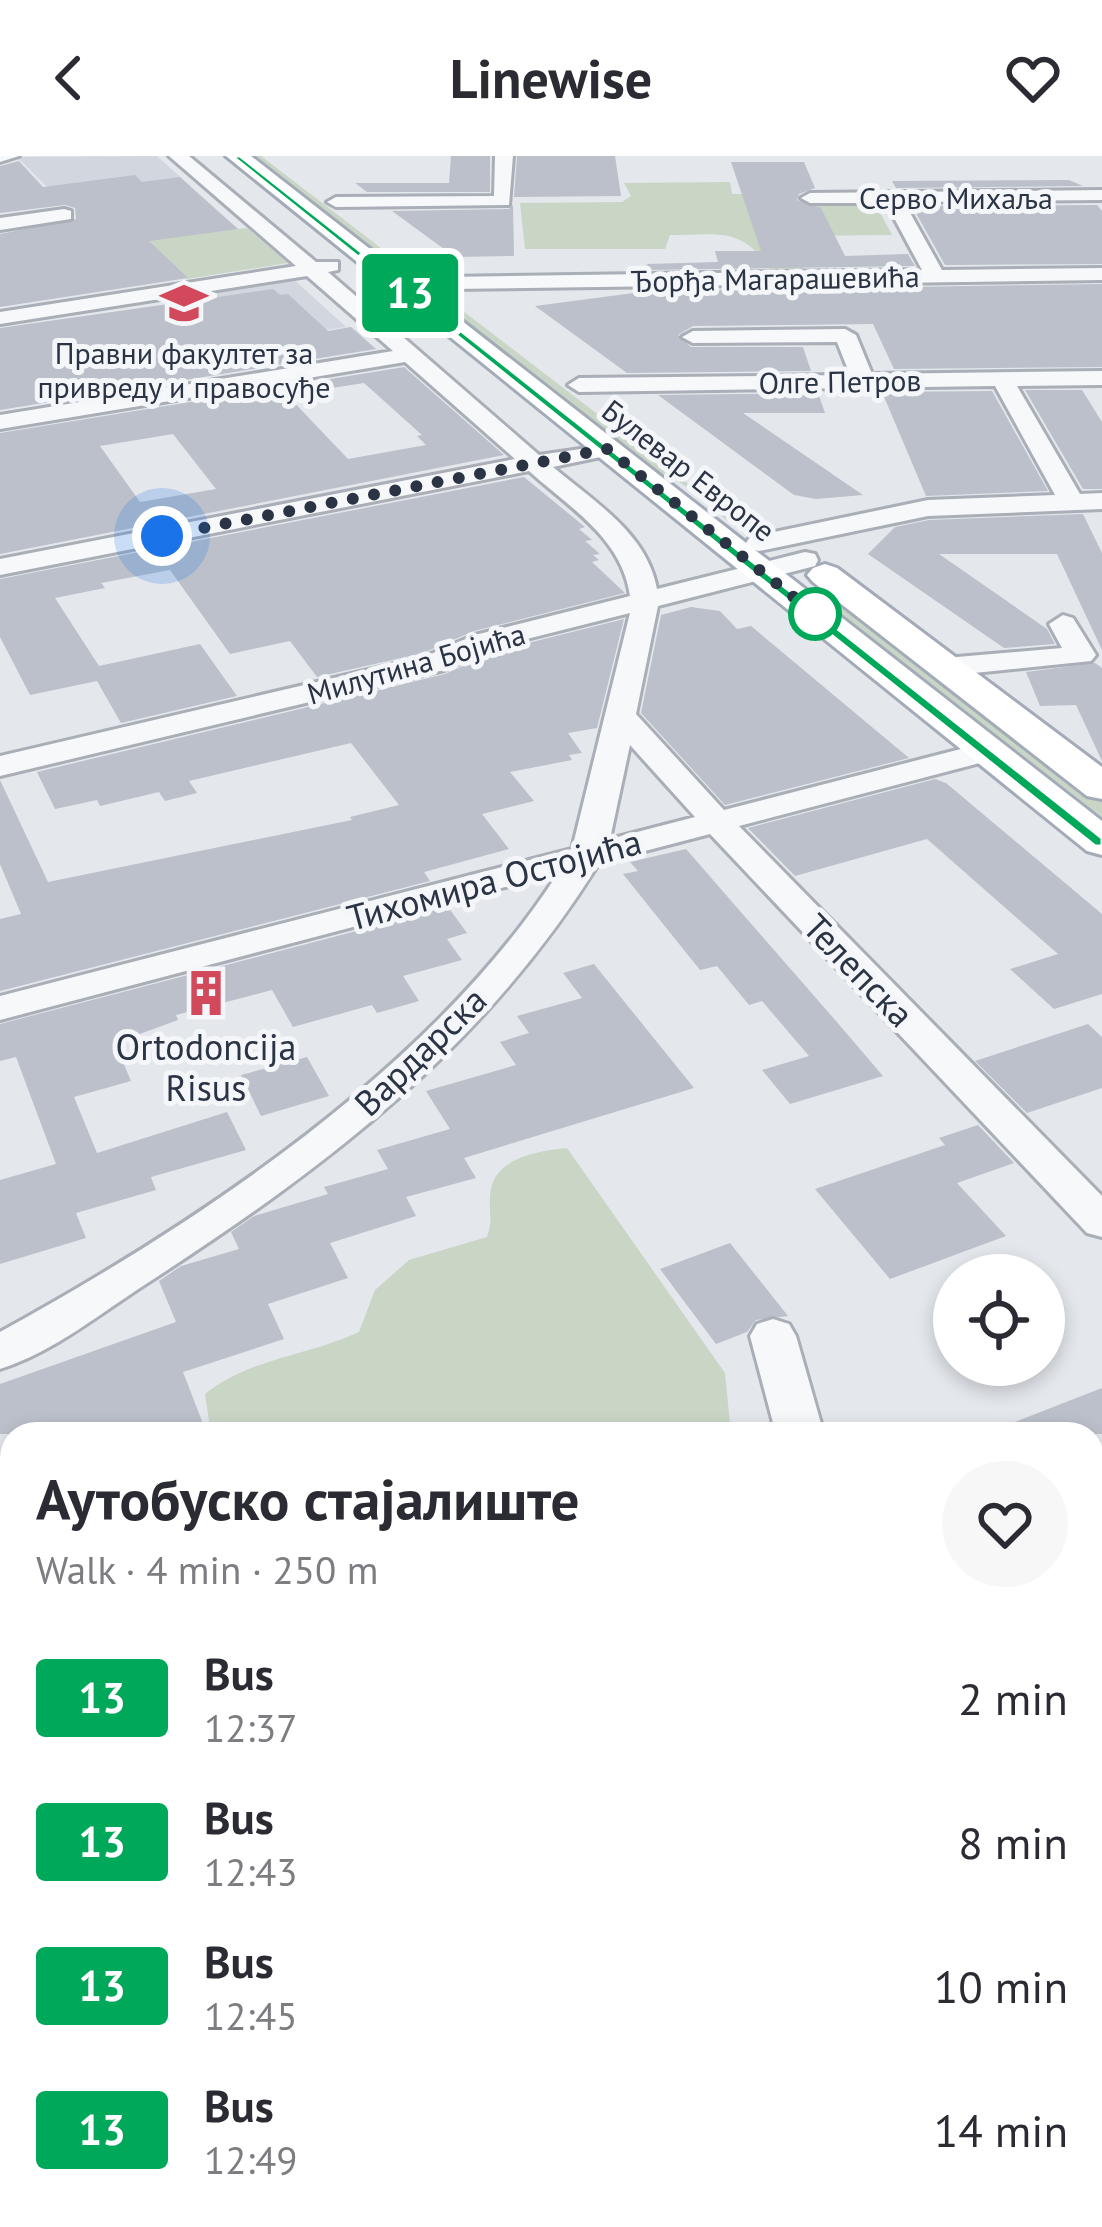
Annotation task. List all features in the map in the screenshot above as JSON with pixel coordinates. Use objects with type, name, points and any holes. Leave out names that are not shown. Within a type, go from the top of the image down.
[{"type":"main road","name":"Булевар Европе","points":[[236,156],[356,259],[607,449],[945,667],[1102,787]]},
{"type":"main road","name":"Булевар Европе","points":[[274,156],[336,202],[356,259]]},
{"type":"main road","points":[[438,276],[485,312]]},
{"type":"main road","name":"Булевар Европе","points":[[569,377],[613,411]]},
{"type":"main road","name":"Булевар Европе","points":[[765,548],[988,752],[1102,842]]},
{"type":"street","points":[[0,157],[10,156]]},
{"type":"street","name":"Булевар Европе","points":[[178,156],[356,259],[408,355],[622,538],[635,557],[648,602]]},
{"type":"street","points":[[336,202],[503,201],[504,156]]},
{"type":"street","name":"Серво Михаља","points":[[810,198],[1102,196]]},
{"type":"street","points":[[892,197],[935,276]]},
{"type":"street","points":[[0,224],[64,215]]},
{"type":"street","points":[[0,317],[356,259]]},
{"type":"street","name":"Ђорђа Магарашевића","points":[[438,276],[663,287],[1102,274]]},
{"type":"street","points":[[693,337],[845,335],[865,381]]},
{"type":"street","points":[[0,422],[408,355]]},
{"type":"street","name":"Олге Петров","points":[[569,377],[1102,378]]},
{"type":"street","points":[[1002,379],[1071,501]]},
{"type":"street","points":[[0,567],[607,449]]},
{"type":"street","name":"Милутина Бојића","points":[[0,766],[434,664],[485,640],[648,602],[765,548],[928,508],[1101,503]]},
{"type":"street","name":"Вардарска","points":[[0,1352],[226,1214],[369,1104],[481,996],[546,921],[587,855],[648,602]]},
{"type":"street","points":[[945,667],[1081,656],[1063,624]]},
{"type":"street","name":"Телепска","points":[[620,715],[1102,1222]]},
{"type":"street","name":"Тихомира Остојића","points":[[0,1008],[988,752]]},
{"type":"street","points":[[772,1336],[797,1422]]},
{"type":"shaded area","points":[[157,156],[190,186],[119,195],[47,187],[17,157]]},
{"type":"shaded area","points":[[291,277],[346,327],[255,341],[204,289]]},
{"type":"green space","points":[[251,156],[261,156],[734,519],[728,521],[684,485],[654,469]]},
{"type":"green space","points":[[730,182],[732,194],[776,194],[779,202],[874,201],[892,235],[797,236],[804,273],[772,273],[751,247],[716,234],[670,235],[665,249],[525,249],[520,203],[622,202],[631,196],[624,183]]},
{"type":"green space","points":[[247,228],[288,263],[187,279],[149,242],[99,243]]},
{"type":"green space","points":[[824,593],[1102,801],[1102,817],[818,596]]},
{"type":"green space","points":[[567,1148],[725,1373],[730,1422],[209,1422],[205,1394],[222,1382],[359,1332],[375,1290],[409,1260],[487,1237],[492,1184],[507,1165]]},
{"type":"building","points":[[451,156],[490,156],[490,192],[367,192],[355,183],[449,183]]},
{"type":"building","points":[[517,156],[615,156],[621,196],[514,197]]},
{"type":"building","points":[[19,161],[43,187],[135,175],[142,182],[180,177],[238,229],[149,241],[188,278],[0,307],[0,234],[76,219],[75,208],[65,205],[0,213],[0,166]]},
{"type":"building","points":[[731,162],[804,162],[815,188],[799,194],[797,200],[821,208],[845,256],[908,254],[915,266],[648,270],[647,264],[718,262],[715,251],[761,251]]},
{"type":"building","points":[[1069,180],[1083,186],[896,188],[892,181]]},
{"type":"building","points":[[513,205],[514,256],[455,257],[392,211],[509,209]]},
{"type":"building","points":[[1097,205],[1102,211],[1102,264],[945,265],[912,206]]},
{"type":"building","points":[[1102,284],[1102,367],[894,369],[873,324],[693,326],[678,335],[691,347],[803,347],[811,371],[627,373],[535,306],[649,291]]},
{"type":"building","points":[[273,289],[288,294],[328,331],[351,327],[376,349],[0,410],[0,328]]},
{"type":"building","points":[[404,367],[504,455],[0,554],[0,433]],"holes":[[[364,383],[422,435],[417,436],[426,445],[348,459],[287,395]],[[173,434],[216,489],[140,502],[100,446]]]},
{"type":"building","points":[[1025,390],[1082,390],[1102,422],[1102,489],[1083,489]]},
{"type":"building","points":[[992,391],[1048,491],[926,496],[882,392]]},
{"type":"building","points":[[818,393],[825,413],[743,413],[863,495],[816,499],[794,495],[658,395]]},
{"type":"building","points":[[524,477],[585,527],[579,529],[592,540],[585,541],[600,554],[593,555],[599,560],[592,562],[625,593],[474,631],[423,653],[317,677],[290,641],[230,654],[170,570],[101,583],[105,588],[55,598],[99,666],[200,644],[237,696],[121,723],[97,681],[30,695],[0,637],[0,579]]},
{"type":"building","points":[[1083,514],[1102,553],[1102,650],[1057,554],[939,554],[1047,629],[1055,644],[1004,648],[868,554],[895,527],[929,520]]},
{"type":"building","points":[[691,607],[720,611],[737,629],[751,626],[909,758],[725,805],[641,713],[661,615]]},
{"type":"building","points":[[624,619],[597,728],[568,733],[582,753],[569,755],[572,760],[510,772],[534,801],[482,814],[509,849],[424,872],[430,881],[0,991],[0,919],[21,914],[0,864],[0,780],[48,882],[352,820],[350,817],[399,805],[351,743],[189,781],[197,793],[165,801],[159,792],[100,806],[97,800],[55,809],[37,772],[445,674],[496,651]]},
{"type":"building","points":[[1095,663],[1102,668],[1102,761],[1076,705],[1040,706],[1026,672]]},
{"type":"building","points":[[935,779],[946,783],[1102,914],[1102,994],[1054,1009],[1010,969],[1058,954],[927,839],[795,876],[748,828]]},
{"type":"building","points":[[686,849],[883,1076],[790,1104],[762,1070],[809,1056],[762,1001],[749,1005],[717,966],[700,970],[623,874],[638,871],[630,862]]},
{"type":"building","points":[[448,907],[467,933],[447,939],[462,960],[403,976],[419,1001],[377,1013],[372,1005],[293,1027],[272,990],[176,1015],[178,1020],[115,1043],[131,1081],[74,1097],[97,1153],[227,1112],[246,1150],[151,1177],[156,1190],[76,1213],[86,1238],[0,1264],[0,1180],[56,1164],[16,1057],[0,1061],[0,1024]]},
{"type":"building","points":[[594,964],[694,1088],[464,1158],[476,1178],[406,1197],[416,1216],[330,1243],[348,1278],[268,1304],[284,1339],[183,1372],[202,1422],[0,1422],[0,1384],[176,1322],[159,1281],[181,1266],[239,1249],[231,1232],[254,1216],[328,1194],[324,1187],[388,1169],[377,1150],[450,1129],[426,1091],[516,1065],[500,1042],[529,1033],[517,1016],[582,998],[563,973]]},
{"type":"building","points":[[1088,1024],[1102,1037],[1102,1088],[1027,1113],[975,1061]]},
{"type":"building","points":[[307,1057],[329,1096],[261,1116],[241,1075]]},
{"type":"building","points":[[978,1125],[1014,1163],[957,1183],[1006,1236],[957,1254],[933,1254],[933,1263],[890,1279],[815,1189],[945,1145],[939,1138]]},
{"type":"building","points":[[730,1243],[788,1316],[756,1320],[747,1332],[716,1344],[660,1269]]},
{"type":"building","points":[[1102,1388],[1102,1422],[1015,1422]]},
{"type":"bus line","name":"13","points":[[236,156],[1102,842]]},
{"type":"place","name":"Правни факултет за привреду и правосуђе","points":[[184,303]]},
{"type":"place","name":"Ortodoncija Risus","points":[[206,993]]},
{"type":"route","points":[[162,536],[607,449],[815,614]]}]
